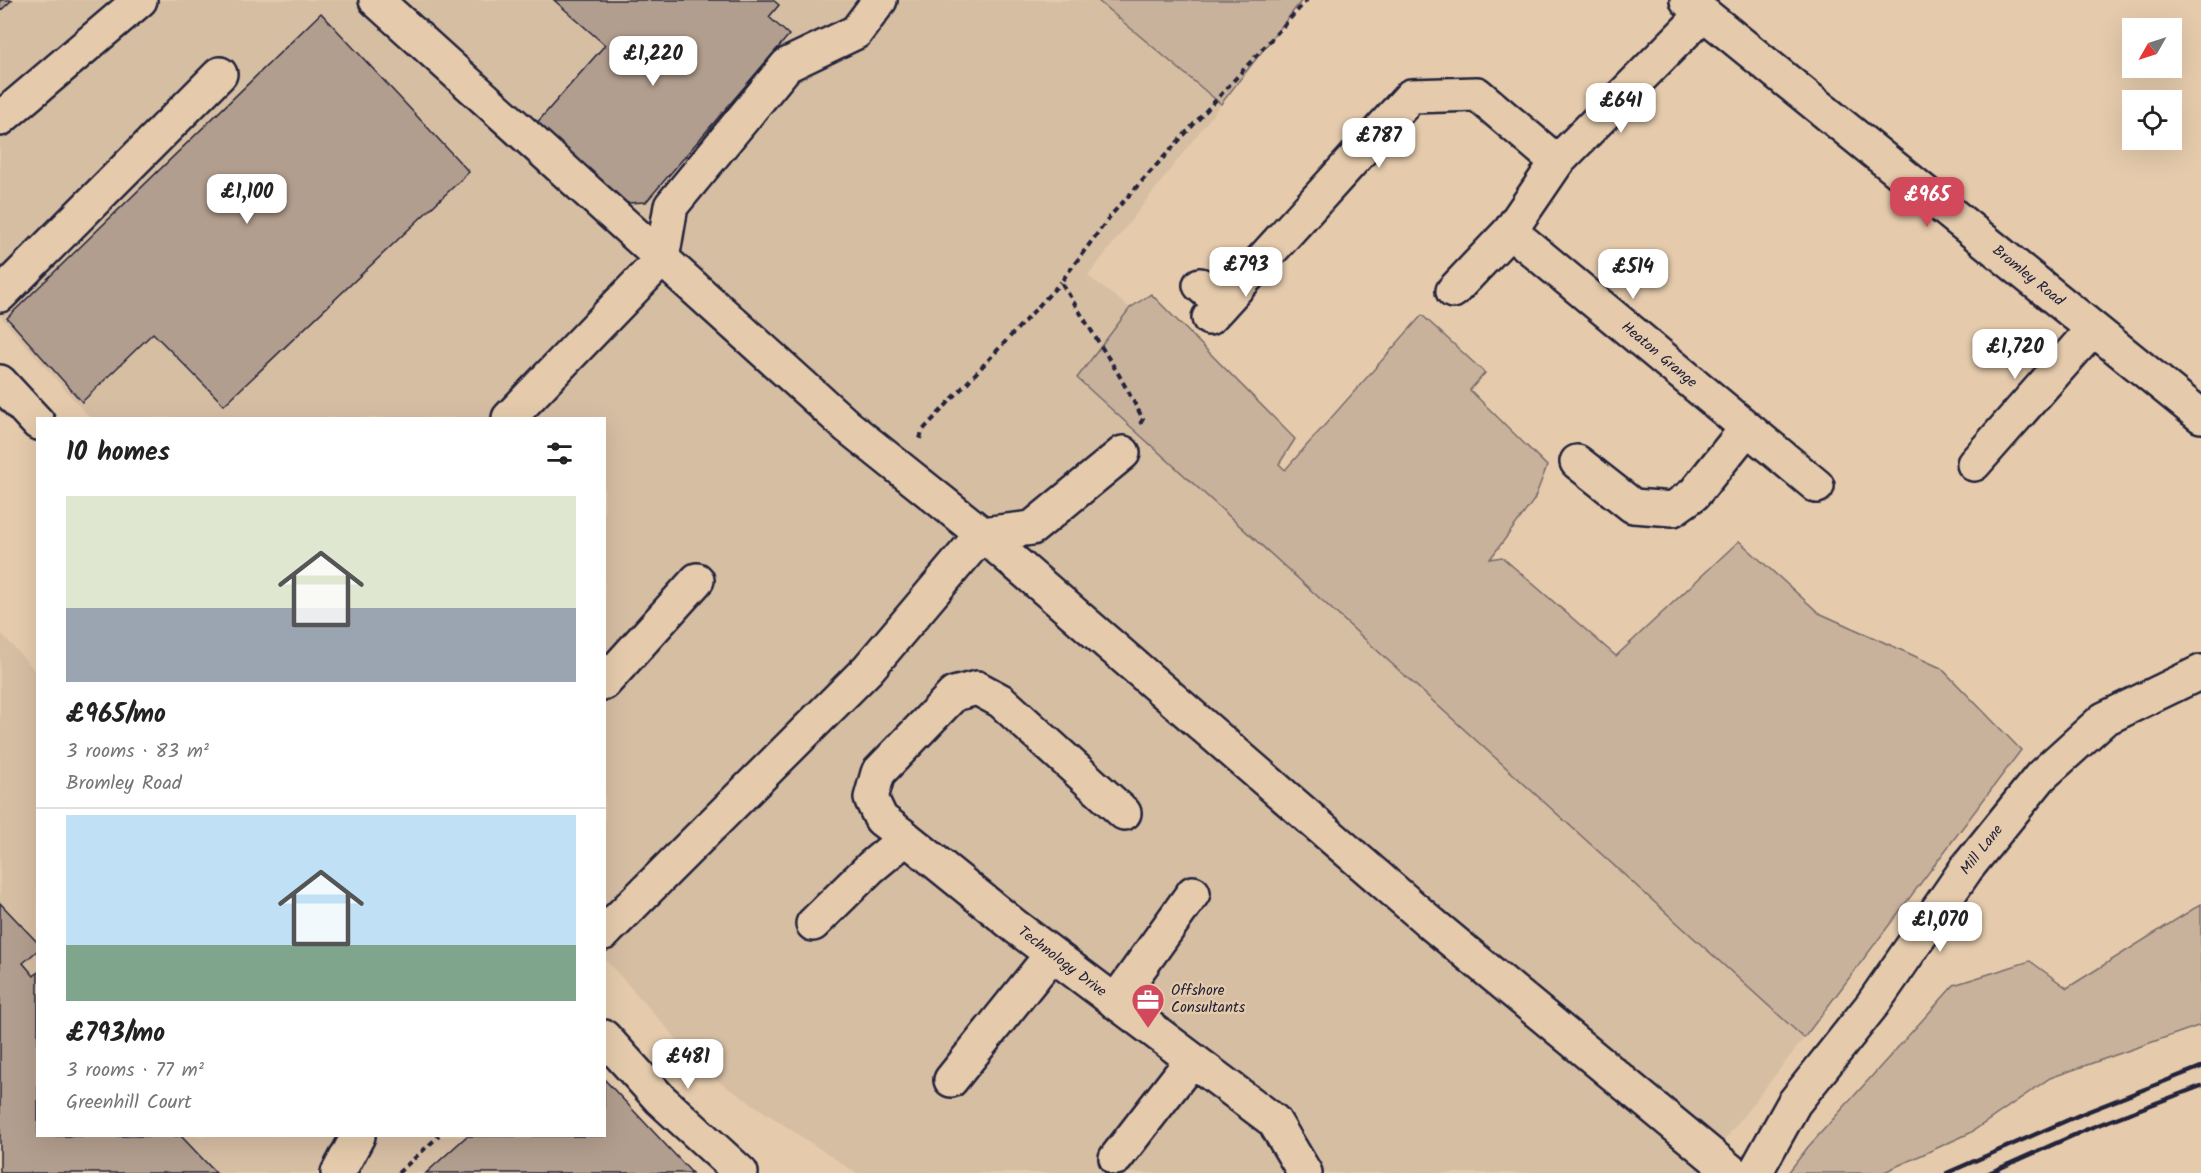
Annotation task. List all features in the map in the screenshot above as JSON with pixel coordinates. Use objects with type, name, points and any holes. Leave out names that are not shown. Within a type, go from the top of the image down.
[{"type":"street","points":[[0,119],[140,0]]},
{"type":"street","points":[[376,0],[847,426],[982,534],[1432,924],[1733,1173]]},
{"type":"street","points":[[510,417],[662,259],[671,207],[787,65],[856,32],[880,0]]},
{"type":"street","points":[[1453,291],[1510,231],[1557,162],[1695,7]]},
{"type":"street","name":"Bromley Road","points":[[1695,7],[2201,416]]},
{"type":"street","points":[[0,295],[220,74]]},
{"type":"street","points":[[1210,302],[1411,96],[1477,94],[1557,162]]},
{"type":"street","name":"Heaton Grange","points":[[1510,231],[1817,486]]},
{"type":"street","points":[[1974,464],[2093,329]]},
{"type":"street","points":[[0,382],[36,421]]},
{"type":"street","points":[[1577,462],[1633,506],[1673,509],[1694,494],[1747,428]]},
{"type":"street","points":[[606,931],[868,669],[982,534],[1032,528],[1123,453]]},
{"type":"street","points":[[606,681],[697,580]]},
{"type":"street","name":"Mill Lane","points":[[1755,1173],[1794,1103],[1872,1005],[1966,869],[2041,776],[2104,719],[2201,672]]},
{"type":"street","name":"Technology Drive","points":[[1124,813],[1001,701],[977,688],[954,694],[878,773],[871,798],[882,819],[1052,954],[1274,1121],[1305,1173]]},
{"type":"street","points":[[813,924],[871,867],[906,838]]},
{"type":"street","points":[[1115,1002],[1193,893]]},
{"type":"street","points":[[951,1080],[1052,954]]},
{"type":"street","points":[[606,1039],[660,1099],[741,1173]]},
{"type":"street","points":[[1116,1158],[1192,1060]]},
{"type":"street","points":[[338,1173],[357,1137]]},
{"type":"path","points":[[921,485],[916,459],[922,431],[1061,282],[1112,214],[1307,0]]},
{"type":"path","points":[[1061,282],[1119,375],[1143,419],[1123,453]]},
{"type":"path","points":[[398,1173],[438,1137]]},
{"type":"shaded area","points":[[0,0],[1097,0],[1221,104],[1088,276],[1130,308],[1078,378],[1804,1038],[1699,1173],[856,1173],[709,1075],[606,960],[606,417],[89,417],[0,316]]},
{"type":"shaded area","points":[[1097,0],[1302,0],[1221,104]]},
{"type":"shaded area","points":[[1151,294],[1295,439],[1279,464],[1285,470],[1422,315],[1485,373],[1470,390],[1547,466],[1534,500],[1490,559],[1502,557],[1616,656],[1739,541],[1819,613],[1941,668],[2021,750],[1804,1038],[1077,378],[1130,308]]},
{"type":"shaded area","points":[[0,632],[36,672],[36,1137],[606,1137],[687,1173],[0,1173]]},
{"type":"shaded area","points":[[2201,904],[2201,1025],[2050,1078],[1970,1133],[1882,1173],[1788,1173],[1808,1147],[1954,985],[2030,961],[2067,988]]},
{"type":"building","points":[[0,0],[12,0],[0,11]]},
{"type":"building","points":[[554,0],[773,0],[779,5],[769,17],[789,35],[646,202],[609,204],[528,133],[605,45]]},
{"type":"building","points":[[321,13],[469,172],[224,405],[153,333],[82,402],[7,318]]},
{"type":"building","points":[[0,903],[36,941],[36,952],[23,963],[34,976],[36,974],[36,1137],[182,1137],[216,1173],[0,1173]]},
{"type":"building","points":[[606,1081],[692,1173],[426,1173],[466,1137],[606,1137]]},
{"type":"railway","points":[[1947,1173],[2084,1113],[2201,1067]]},
{"type":"railway","points":[[1989,1173],[2090,1128],[2201,1086]]},
{"type":"place","name":"Offshore Consultants","points":[[1148,1029]]}]
